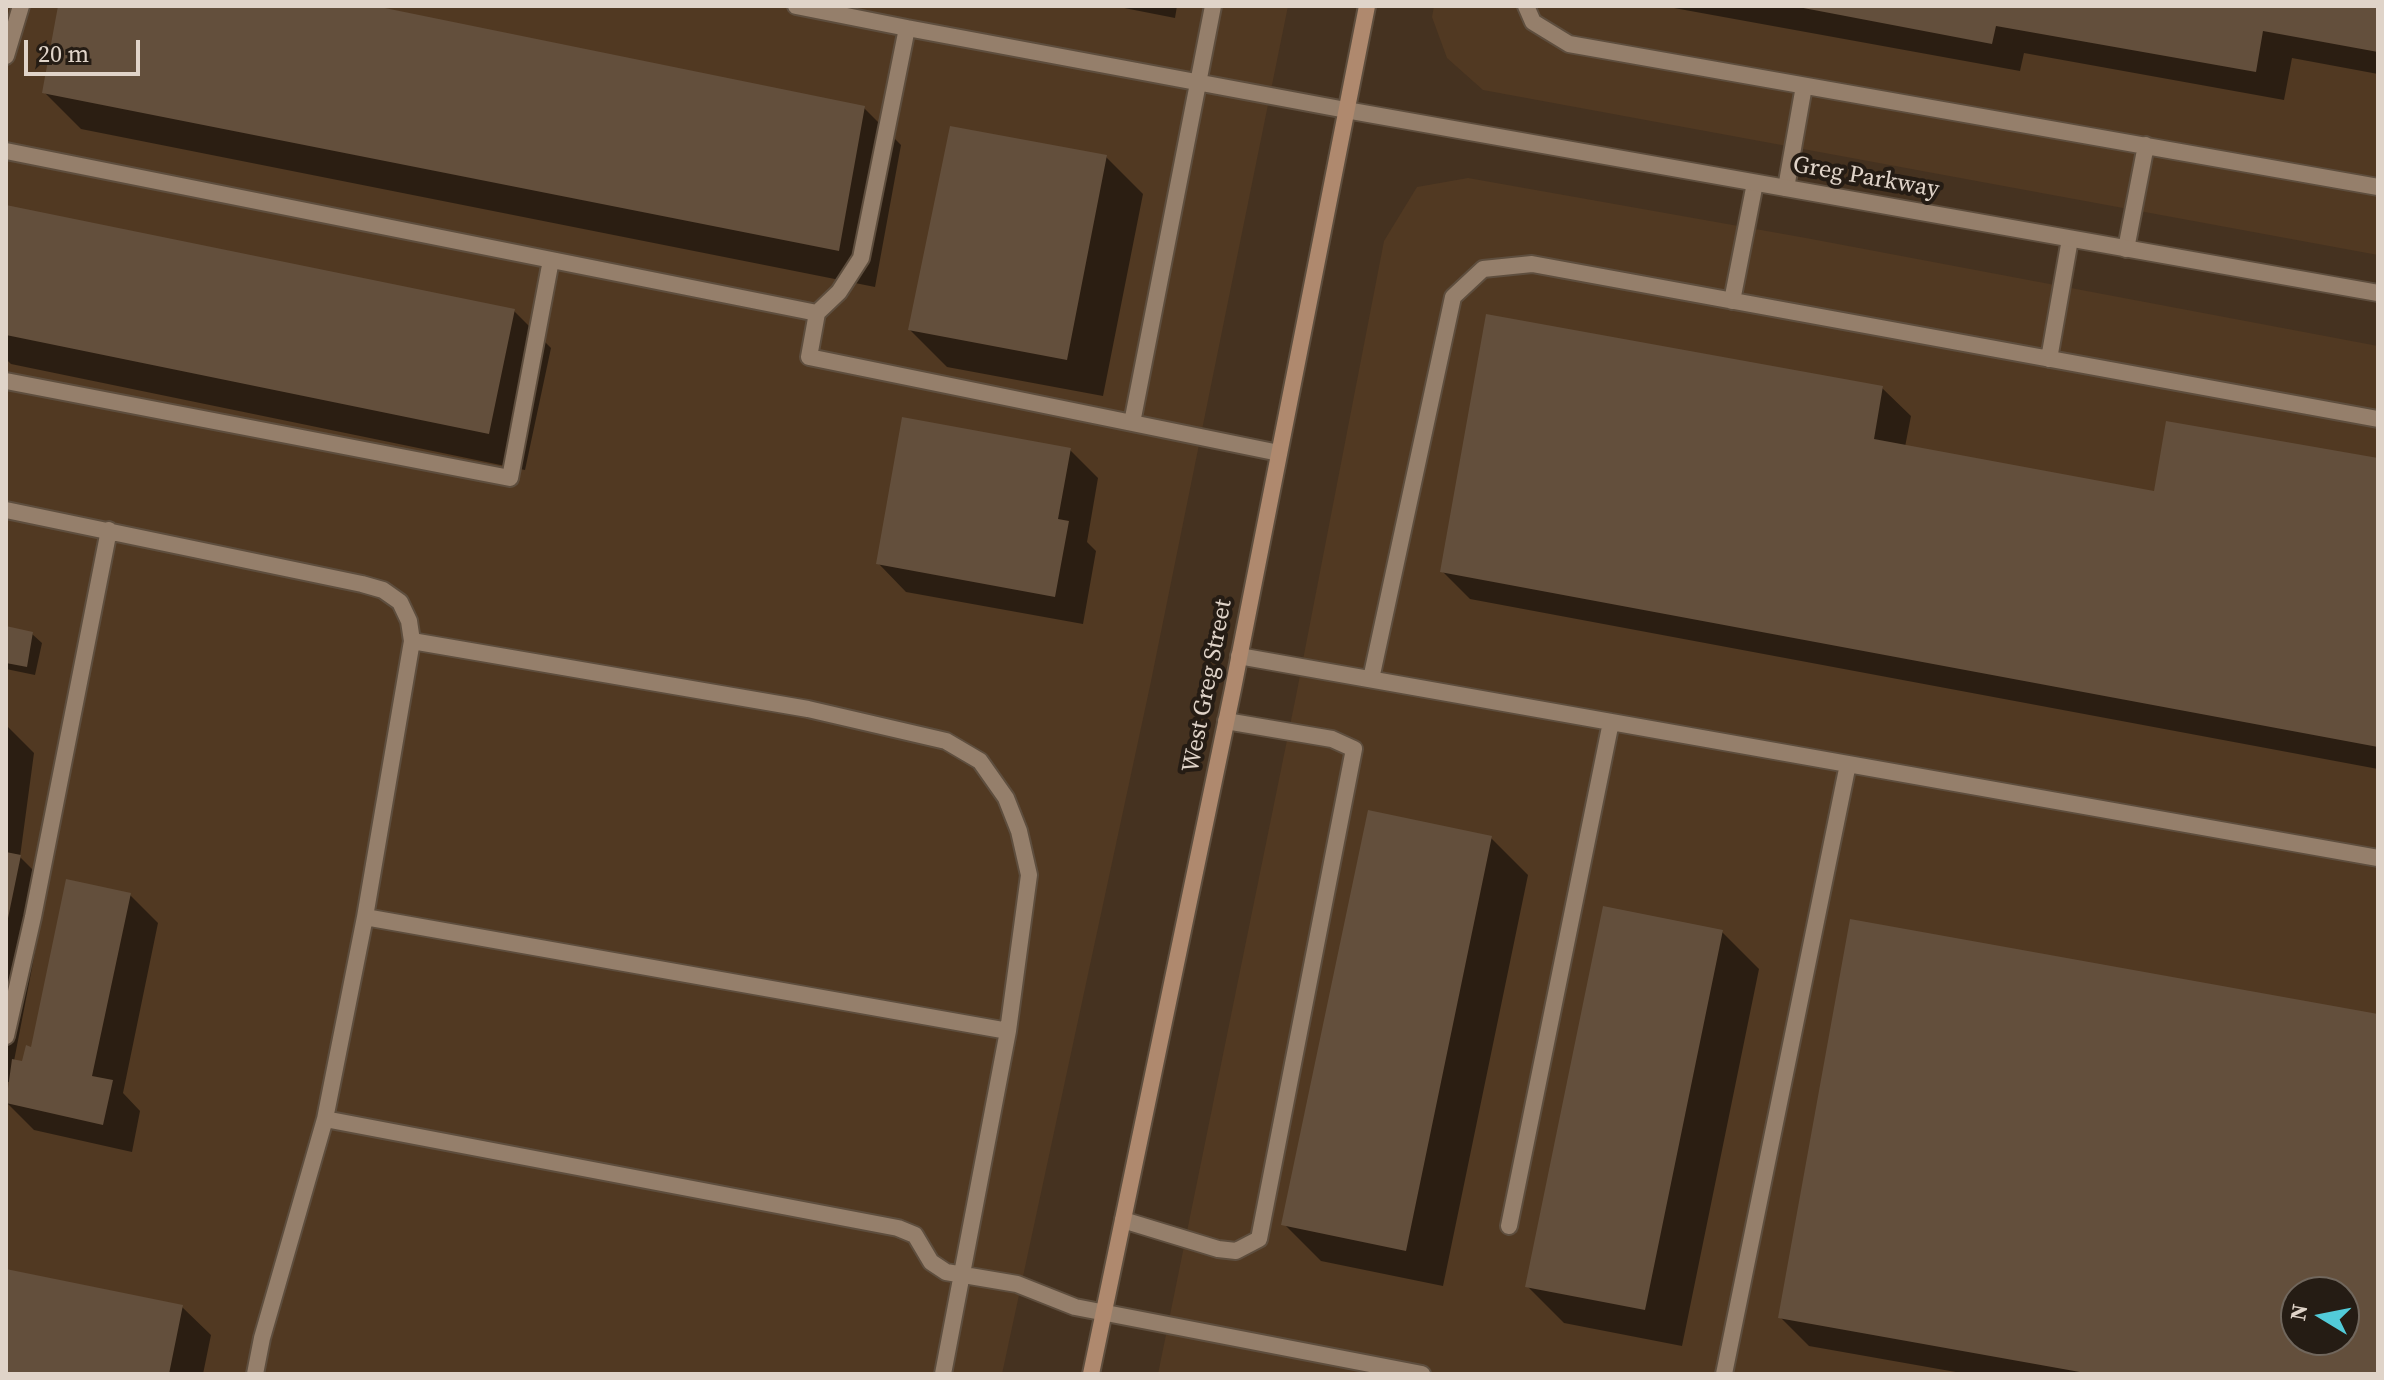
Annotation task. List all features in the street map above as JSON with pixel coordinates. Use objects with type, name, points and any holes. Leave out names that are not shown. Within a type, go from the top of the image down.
[{"type":"main road","name":"West Greg Street","points":[[1091,1374],[1226,721],[1367,6]]},
{"type":"street","points":[[6,56],[21,6]]},
{"type":"street","name":"Greg Parkway","points":[[796,6],[1346,110],[2378,293]]},
{"type":"street","points":[[1132,423],[1213,6]]},
{"type":"street","points":[[1526,6],[1533,22],[1569,44],[2378,187]]},
{"type":"street","points":[[907,28],[861,258],[839,292],[817,313],[809,357],[1279,453]]},
{"type":"street","points":[[1786,188],[1804,86]]},
{"type":"street","points":[[2126,249],[2146,145]]},
{"type":"street","points":[[6,151],[817,313]]},
{"type":"street","points":[[1732,301],[1755,183]]},
{"type":"street","points":[[2049,359],[2070,239]]},
{"type":"street","points":[[6,381],[510,478],[551,260]]},
{"type":"street","points":[[1371,679],[1453,297],[1483,269],[1532,264],[2378,419]]},
{"type":"street","points":[[6,510],[383,590],[400,602],[409,621],[412,641],[365,917],[325,1119],[262,1338],[255,1374]]},
{"type":"street","points":[[6,1036],[33,917],[109,530]]},
{"type":"street","points":[[412,641],[808,709],[946,741],[980,761],[1006,798],[1019,831],[1029,875],[1008,1031],[943,1374]]},
{"type":"street","points":[[1239,656],[2378,858]]},
{"type":"street","points":[[1123,1220],[1218,1249],[1236,1251],[1259,1239],[1354,749],[1332,739],[1226,721]]},
{"type":"street","points":[[1509,1226],[1611,722]]},
{"type":"street","points":[[1724,1374],[1848,764]]},
{"type":"street","points":[[365,917],[1008,1031]]},
{"type":"street","points":[[325,1119],[898,1228],[915,1235],[931,1262],[946,1272],[1017,1284],[1075,1307],[1412,1373]]},
{"type":"shaded area","points":[[6,6],[1288,6],[1150,686],[1002,1374],[6,1374]]},
{"type":"shaded area","points":[[1434,6],[2378,6],[2378,255],[1483,90],[1447,58],[1432,17]]},
{"type":"shaded area","points":[[1468,178],[2378,346],[2378,1374],[1158,1374],[1296,696],[1384,241],[1417,187]]},
{"type":"building","points":[[58,6],[375,6],[865,106],[839,251],[42,93]]},
{"type":"building","points":[[1793,6],[2378,6],[2378,52],[2263,31],[2256,72],[1996,26],[1992,44]]},
{"type":"building","points":[[950,126],[1107,155],[1067,360],[908,330]]},
{"type":"building","points":[[6,205],[515,309],[489,434],[6,335]]},
{"type":"building","points":[[1486,314],[1883,386],[1874,439],[2154,491],[2166,421],[2378,458],[2378,747],[1440,572]]},
{"type":"building","points":[[902,417],[1071,448],[1058,519],[1069,521],[1055,597],[876,564]]},
{"type":"building","points":[[6,626],[33,632],[27,667],[6,663]]},
{"type":"building","points":[[1368,810],[1492,836],[1406,1251],[1281,1225]]},
{"type":"building","points":[[6,852],[21,855],[7,923],[6,923]]},
{"type":"building","points":[[66,879],[131,893],[92,1076],[113,1080],[103,1125],[6,1103],[12,1059],[22,1061],[26,1045],[31,1047]]},
{"type":"building","points":[[1603,906],[1723,930],[1645,1310],[1525,1287]]},
{"type":"building","points":[[1850,919],[2378,1014],[2378,1374],[2091,1374],[1778,1318]]},
{"type":"building","points":[[6,1269],[183,1305],[169,1374],[6,1374]]}]
